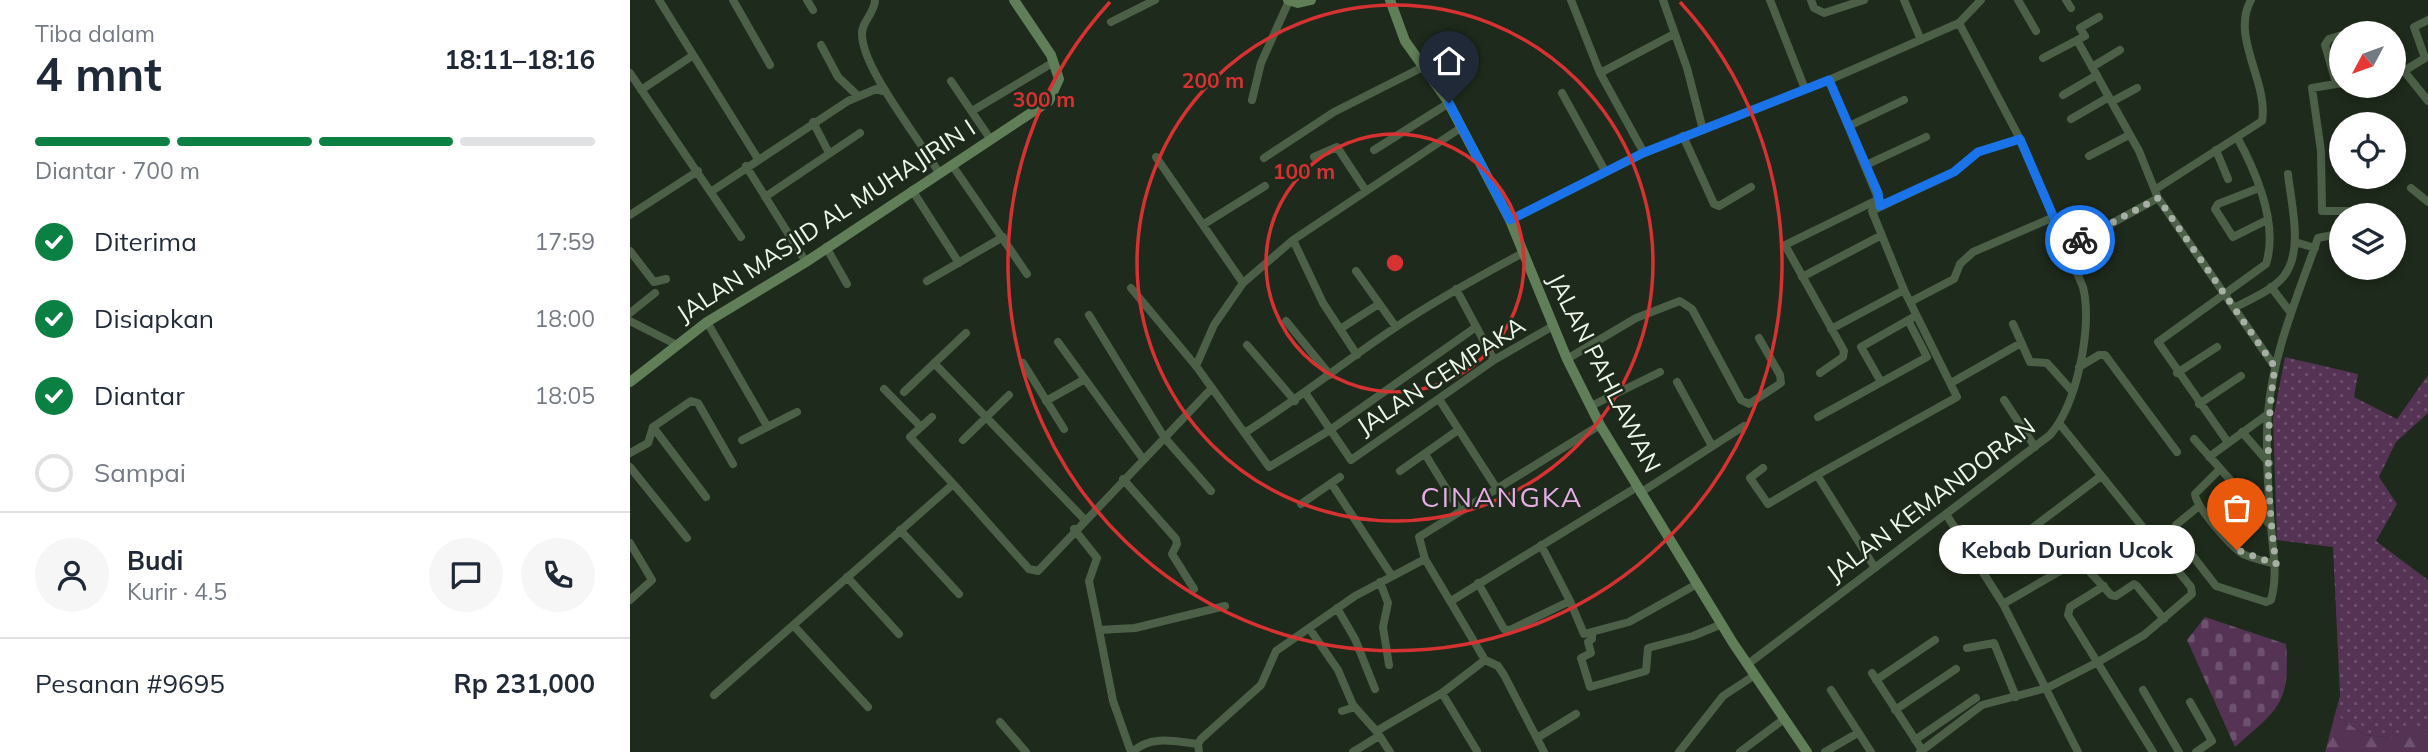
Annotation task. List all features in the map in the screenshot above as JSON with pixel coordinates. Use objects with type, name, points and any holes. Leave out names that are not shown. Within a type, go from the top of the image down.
[{"type":"street","points":[[659,0],[758,159]]},
{"type":"street","points":[[733,0],[770,65]]},
{"type":"street","points":[[807,0],[813,10]]},
{"type":"street","points":[[875,0],[862,36],[881,90],[922,142],[939,173]]},
{"type":"street","points":[[972,111],[1054,62],[1014,0]]},
{"type":"street","points":[[1111,22],[1155,0]]},
{"type":"street","points":[[1252,100],[1261,64],[1288,0],[1298,3],[1311,0]]},
{"type":"street","name":"JALAN PAHLAWAN","points":[[1390,0],[1405,41],[1449,103],[1510,220],[1521,254],[1567,359],[1600,425],[1722,624],[1807,752]]},
{"type":"street","points":[[1571,0],[1600,73],[1643,153]]},
{"type":"street","points":[[1663,0],[1687,68],[1703,130]]},
{"type":"street","points":[[1770,0],[1805,89]]},
{"type":"street","points":[[1811,0],[1819,12],[1864,0]]},
{"type":"street","points":[[1905,0],[1920,40]]},
{"type":"street","points":[[1510,220],[1643,153],[1829,80],[1959,23],[1981,0]]},
{"type":"street","points":[[2018,0],[2036,31]]},
{"type":"street","points":[[2067,248],[2157,194],[2216,150],[2260,125],[2263,115],[2244,23],[2251,0]]},
{"type":"street","points":[[2043,58],[2085,36],[2080,28],[2099,17]]},
{"type":"street","points":[[2406,70],[2425,58],[2414,27],[2428,20]]},
{"type":"street","name":"JALAN KEMANDORAN","points":[[1748,664],[2050,435],[2059,423],[2072,391],[2079,367],[2086,299],[2020,139],[1959,23]]},
{"type":"street","points":[[1600,73],[1674,34]]},
{"type":"street","points":[[2329,39],[2325,45],[2329,56]]},
{"type":"street","points":[[2077,40],[2111,99],[2157,194],[2275,367]]},
{"type":"street","points":[[821,45],[838,77],[858,96]]},
{"type":"street","points":[[2063,95],[2120,50]]},
{"type":"street","points":[[641,90],[692,56]]},
{"type":"street","name":"JALAN MASJID AL MUHAJIRIN I","points":[[630,382],[675,344],[707,322],[806,262],[1049,101],[1059,79],[1054,62]]},
{"type":"street","points":[[1264,158],[1334,112],[1423,68]]},
{"type":"street","points":[[630,73],[741,237]]},
{"type":"street","points":[[2406,74],[2428,101]]},
{"type":"street","points":[[1829,80],[1880,202]]},
{"type":"street","points":[[951,81],[991,140]]},
{"type":"street","points":[[2329,85],[2312,88],[2321,151],[2322,211],[2329,211]]},
{"type":"street","points":[[2071,119],[2137,88]]},
{"type":"street","points":[[712,191],[813,122],[858,96],[876,89],[881,90]]},
{"type":"street","points":[[1562,93],[1605,171]]},
{"type":"street","points":[[1849,126],[1904,100]]},
{"type":"street","points":[[1374,150],[1449,103]]},
{"type":"street","points":[[813,122],[829,153]]},
{"type":"street","points":[[1196,366],[1214,325],[1243,283],[1293,240],[1462,127]]},
{"type":"street","points":[[765,197],[860,133]]},
{"type":"street","points":[[2089,156],[2129,135]]},
{"type":"street","points":[[1684,136],[1714,204],[1719,206],[1751,187]]},
{"type":"street","points":[[1866,165],[1926,137]]},
{"type":"street","points":[[2227,441],[2158,346],[2160,340],[2266,264],[2269,248],[2267,220],[2259,188],[2237,137]]},
{"type":"street","points":[[1820,373],[1843,358],[1844,351],[1785,245],[1787,241],[1954,172],[1978,152],[2020,139]]},
{"type":"street","points":[[1314,157],[1326,149],[1338,147],[1366,191]]},
{"type":"street","points":[[2216,150],[2228,179]]},
{"type":"street","points":[[1156,157],[1243,283]]},
{"type":"street","points":[[953,164],[1027,274]]},
{"type":"street","points":[[746,166],[806,262]]},
{"type":"street","points":[[630,215],[698,171]]},
{"type":"street","points":[[2234,308],[2271,288],[2286,272],[2295,242],[2288,174]]},
{"type":"street","points":[[1204,224],[1265,186]]},
{"type":"street","points":[[2259,188],[2214,207],[2229,239],[2267,220]]},
{"type":"street","points":[[2411,188],[2428,202]]},
{"type":"street","points":[[912,190],[959,263]]},
{"type":"street","points":[[1818,417],[1927,357],[1910,302],[1872,212],[1880,202]]},
{"type":"street","points":[[1910,302],[1954,279],[1960,264],[1973,252],[2054,217]]},
{"type":"street","points":[[2199,506],[2176,525],[2175,533],[2216,586],[2269,602],[2276,564],[2271,526],[2267,414],[2275,367],[2291,313],[2315,247],[2321,236],[2329,235]]},
{"type":"street","points":[[1802,277],[1880,236]]},
{"type":"street","points":[[927,281],[1003,237]]},
{"type":"street","points":[[1293,240],[1323,303],[1357,355]]},
{"type":"street","points":[[2295,242],[2315,247]]},
{"type":"street","points":[[826,247],[847,284]]},
{"type":"street","points":[[630,251],[654,282],[666,279]]},
{"type":"street","points":[[1246,432],[1306,394],[1396,327],[1456,289],[1521,254]]},
{"type":"street","points":[[1356,271],[1396,327]]},
{"type":"street","points":[[1131,288],[1196,366],[1269,467],[1330,430],[1476,327]]},
{"type":"street","points":[[2271,288],[2291,313]]},
{"type":"street","points":[[1456,289],[1494,360]]},
{"type":"street","points":[[1831,329],[1904,290]]},
{"type":"street","points":[[630,313],[654,293]]},
{"type":"street","points":[[1567,359],[1655,309],[1680,301],[1686,303],[1741,400],[1749,404],[1781,383],[1780,375],[1759,338]]},
{"type":"street","points":[[1340,329],[1379,304]]},
{"type":"street","points":[[1089,314],[1164,438],[1211,491]]},
{"type":"street","points":[[1881,382],[1861,348],[1913,318]]},
{"type":"street","points":[[1763,468],[1750,477],[1768,504],[1956,400],[1951,383],[1913,318]]},
{"type":"street","points":[[630,321],[675,344]]},
{"type":"street","points":[[1286,321],[1330,375]]},
{"type":"street","points":[[707,322],[767,426]]},
{"type":"street","points":[[2013,324],[2032,363],[2047,363],[2072,391]]},
{"type":"street","name":"JALAN CEMPAKA","points":[[1330,430],[1351,460],[1494,360],[1553,326]]},
{"type":"street","points":[[905,393],[966,333]]},
{"type":"street","points":[[1059,342],[1143,459]]},
{"type":"street","points":[[1951,383],[2021,342]]},
{"type":"street","points":[[1247,345],[1295,401]]},
{"type":"street","points":[[2177,373],[2217,347]]},
{"type":"street","points":[[2079,367],[2099,355],[2105,355],[2177,452]]},
{"type":"street","points":[[934,363],[1084,519]]},
{"type":"street","points":[[1023,363],[1065,429]]},
{"type":"street","points":[[1591,406],[1660,372]]},
{"type":"street","points":[[2199,404],[2241,376]]},
{"type":"street","points":[[1046,401],[1085,379]]},
{"type":"street","points":[[1677,382],[1712,446]]},
{"type":"street","points":[[932,416],[911,437],[1032,571],[1038,571],[1074,529],[1212,388]]},
{"type":"street","points":[[884,389],[921,427]]},
{"type":"street","points":[[1306,394],[1330,430]]},
{"type":"street","points":[[963,440],[1009,395]]},
{"type":"street","points":[[1439,398],[1497,489]]},
{"type":"street","points":[[2004,400],[2035,447]]},
{"type":"street","points":[[630,453],[648,443],[653,427],[691,401],[698,403],[733,464]]},
{"type":"street","points":[[742,440],[797,412]]},
{"type":"street","points":[[2208,457],[2267,414]]},
{"type":"street","points":[[1935,640],[1874,677],[1921,751],[1974,709],[2047,688],[2098,662],[2164,619],[2192,594],[2192,589],[2059,423]]},
{"type":"street","points":[[1544,752],[1504,675],[1497,666],[1485,660],[1426,559],[1419,537],[1600,425]]},
{"type":"street","points":[[1451,601],[1744,426]]},
{"type":"street","points":[[653,427],[706,497]]},
{"type":"street","points":[[1400,471],[1458,430]]},
{"type":"street","points":[[2242,432],[2269,463]]},
{"type":"street","points":[[2194,439],[2271,526]]},
{"type":"street","points":[[1425,454],[1460,510]]},
{"type":"street","points":[[630,467],[687,538]]},
{"type":"street","points":[[2219,470],[2195,494],[2199,506],[2237,550],[2276,564]]},
{"type":"street","points":[[1817,475],[1875,568]]},
{"type":"street","points":[[1981,567],[2101,476]]},
{"type":"street","points":[[1301,504],[1340,477]]},
{"type":"street","points":[[1123,479],[1176,539],[1177,544],[1172,554],[1194,589]]},
{"type":"street","points":[[1331,482],[1392,576]]},
{"type":"street","points":[[714,695],[900,530],[955,486]]},
{"type":"street","points":[[1946,514],[2003,604],[2078,752]]},
{"type":"street","points":[[1074,529],[1097,558],[1089,580],[1113,701],[1131,752],[1144,743],[1159,739],[1198,748],[1261,685],[1276,652],[1337,608],[1426,559]]},
{"type":"street","points":[[900,530],[959,594]]},
{"type":"street","points":[[1541,545],[1570,601],[1582,632],[1592,633],[1629,622],[1697,584]]},
{"type":"street","points":[[630,600],[652,580],[631,547]]},
{"type":"street","points":[[2003,604],[2079,560],[2116,596],[2134,584],[2164,619]]},
{"type":"street","points":[[847,577],[899,634]]},
{"type":"street","points":[[1380,582],[1388,603],[1383,627],[1389,664]]},
{"type":"street","points":[[1478,583],[1507,631],[1570,601]]},
{"type":"street","points":[[2104,586],[2067,612],[2153,752]]},
{"type":"street","points":[[1099,630],[1135,628],[1225,606]]},
{"type":"street","points":[[1337,608],[1355,639],[1376,689]]},
{"type":"street","points":[[1592,633],[1592,639],[1588,642],[1591,653],[1581,658],[1590,687],[1646,671],[1648,648],[1693,636],[1722,624]]},
{"type":"street","points":[[793,626],[868,707]]},
{"type":"street","points":[[1309,628],[1338,670],[1354,707],[1390,752]]},
{"type":"street","points":[[1967,648],[1993,642],[2003,660],[2016,697]]},
{"type":"street","points":[[1353,752],[1396,717],[1442,693],[1485,660]]},
{"type":"street","points":[[1895,710],[1956,668]]},
{"type":"street","points":[[1679,752],[1723,695],[1755,675]]},
{"type":"street","points":[[2143,690],[2179,752]]},
{"type":"street","points":[[1831,691],[1856,734],[1871,752]]},
{"type":"street","points":[[1442,693],[1477,751]]},
{"type":"street","points":[[1915,740],[1976,698]]},
{"type":"street","points":[[2190,702],[2212,742],[2196,752]]},
{"type":"street","points":[[1342,711],[1354,707]]},
{"type":"street","points":[[1537,738],[1576,714]]},
{"type":"street","points":[[1740,752],[1783,719]]},
{"type":"street","points":[[1000,722],[1026,752]]},
{"type":"street","points":[[1825,752],[1856,734]]},
{"type":"green space","points":[[2285,357],[2358,374],[2354,397],[2397,419],[2428,375],[2428,413],[2396,442],[2379,477],[2397,504],[2376,541],[2428,580],[2428,732],[2410,722],[2394,738],[2364,735],[2335,714],[2340,696],[2333,547],[2277,540],[2273,419]]},
{"type":"green space","points":[[2205,617],[2286,644],[2286,680],[2278,704],[2261,724],[2235,747],[2187,640]]},
{"type":"green space","points":[[2335,714],[2364,735],[2394,738],[2410,721],[2428,732],[2428,752],[2325,752]]},
{"type":"way so far","points":[[2080,240],[2158,198],[2275,367],[2267,414],[2271,526],[2276,564],[2249,557],[2237,550]]},
{"type":"place","name":"Kebab Durian Ucok","points":[[2237,550]]},
{"type":"district","name":"CINANGKA","points":[[1502,497]]},
{"type":"route","points":[[1449,103],[1510,220],[1643,153],[1829,80],[1878,193],[1880,206],[1954,172],[1973,154],[2020,139],[2067,248],[2080,240]]}]
